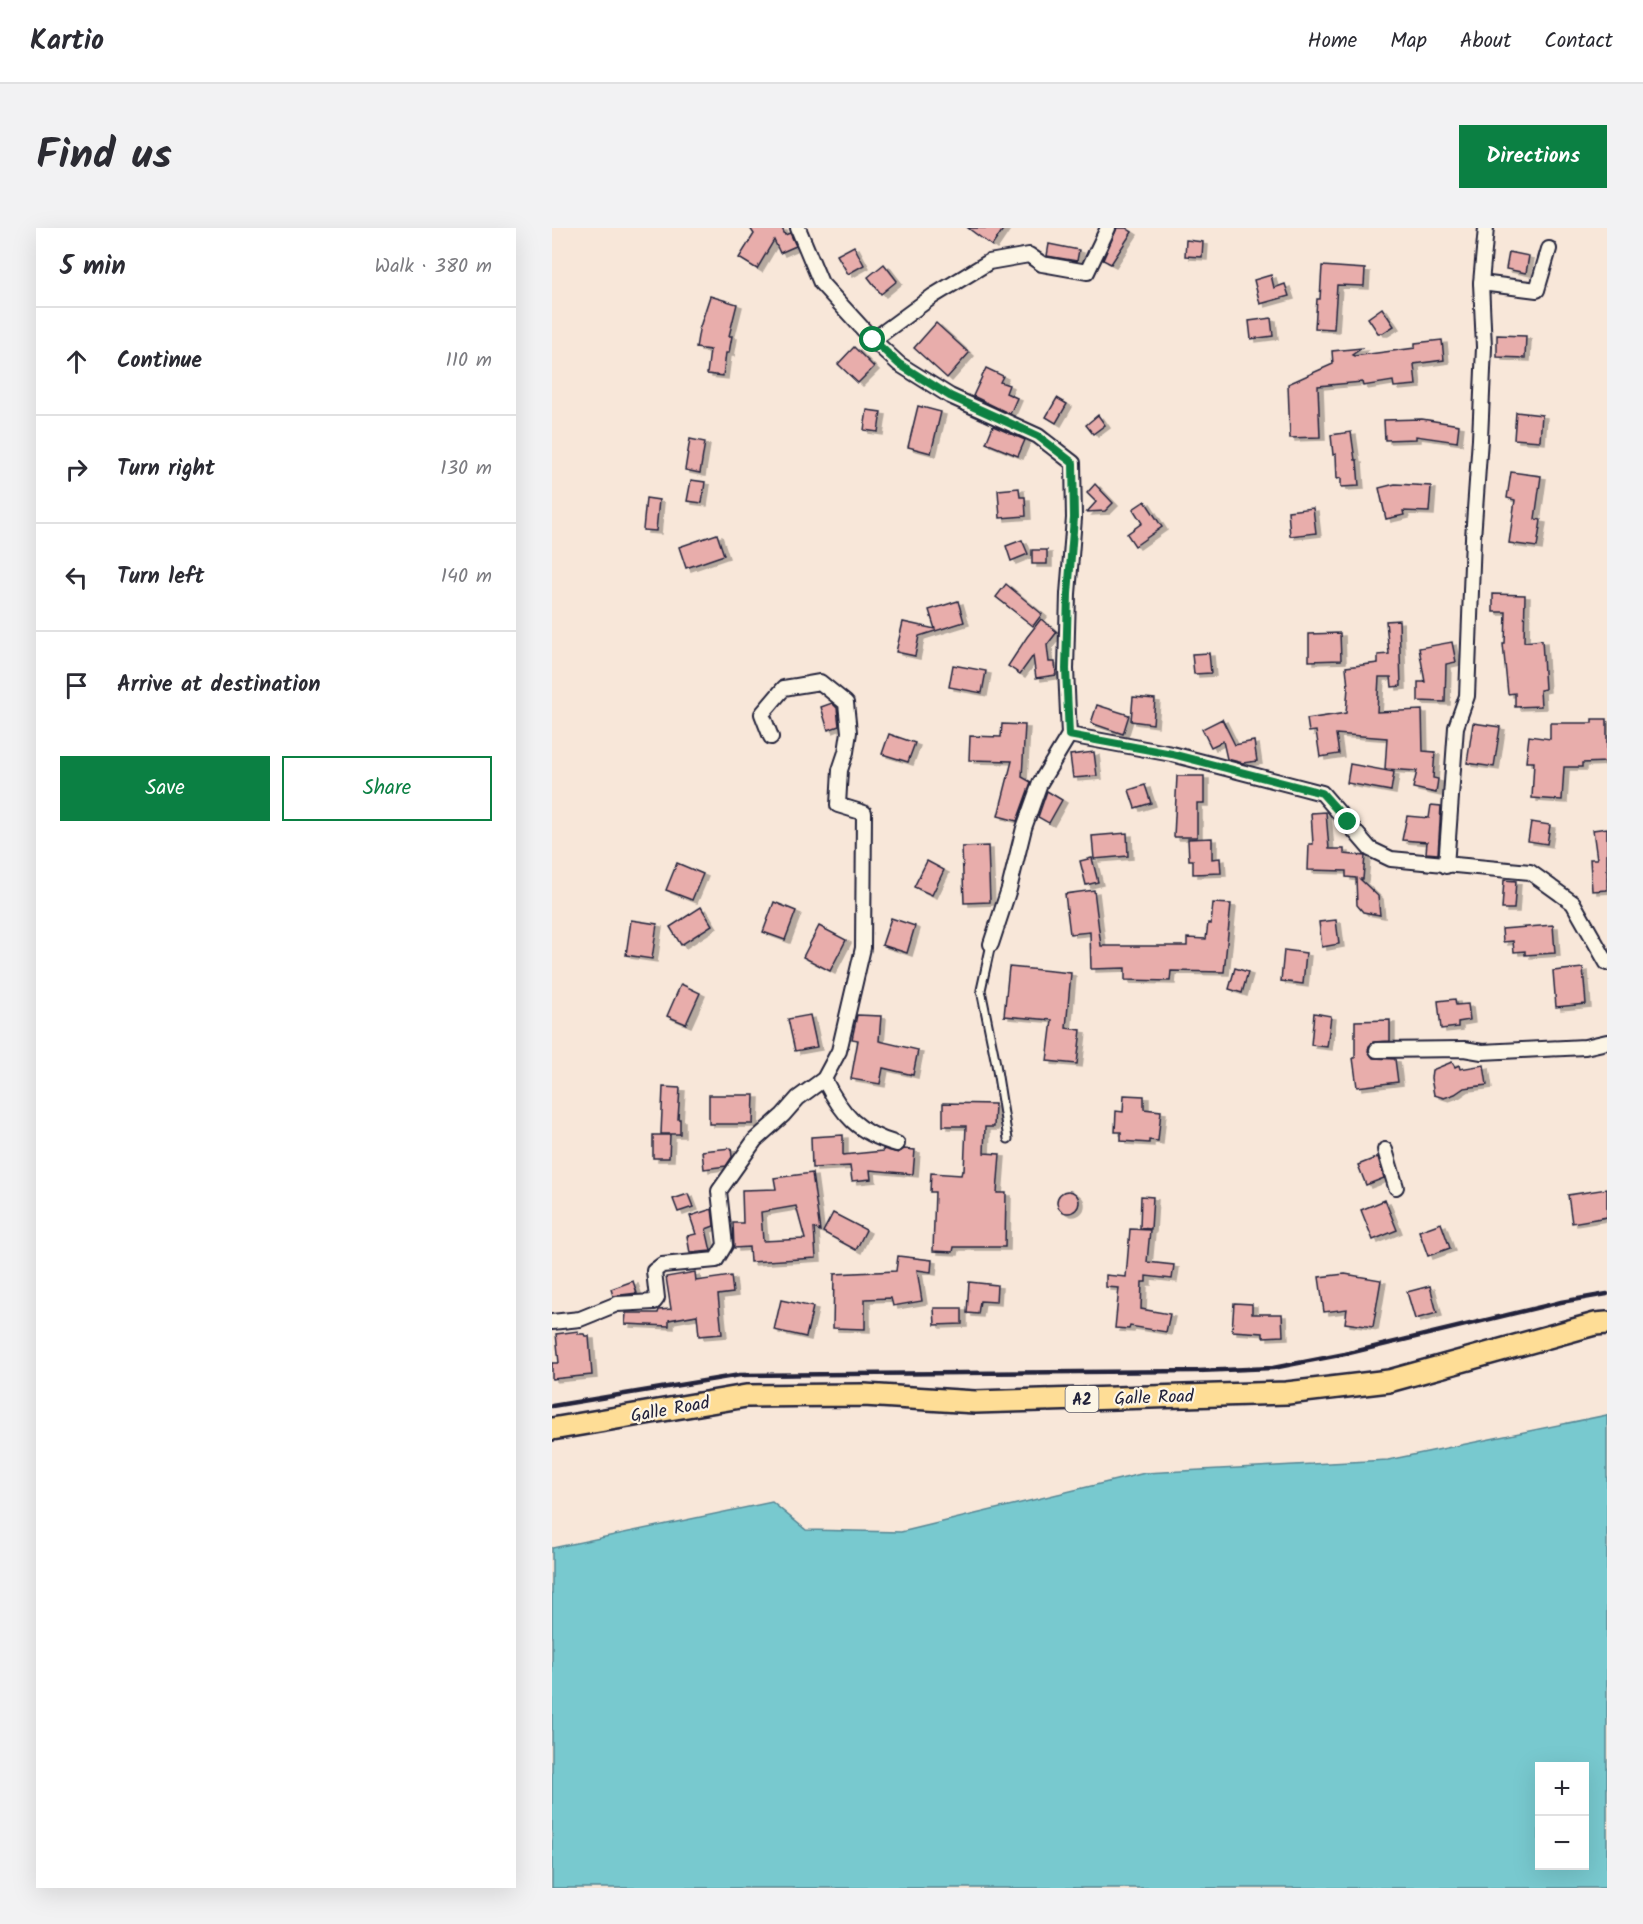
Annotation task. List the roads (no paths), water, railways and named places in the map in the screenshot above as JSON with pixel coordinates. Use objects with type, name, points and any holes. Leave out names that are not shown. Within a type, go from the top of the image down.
[{"type":"highway","name":"Galle Road","points":[[552,1429],[746,1396],[864,1395],[975,1402],[1287,1393],[1389,1381],[1594,1324],[1607,1323]]},
{"type":"street","points":[[798,228],[821,283],[873,340],[899,364],[950,396],[1038,436],[1073,463],[1074,518],[1066,659],[1069,735],[1040,783],[1024,828],[1009,889],[991,944]]},
{"type":"street","points":[[873,340],[933,296],[989,262],[1029,255],[1042,264],[1086,272],[1108,228]]},
{"type":"street","points":[[1446,866],[1456,727],[1467,696],[1484,347],[1481,283],[1486,228]]},
{"type":"street","points":[[1481,283],[1537,290],[1549,249]]},
{"type":"street","points":[[552,1322],[580,1319],[617,1304],[654,1302],[657,1298],[654,1271],[662,1265],[716,1260],[725,1245],[719,1191],[755,1140],[798,1098],[824,1079],[838,1050],[863,948],[864,813],[838,805],[840,770],[849,732],[846,703],[819,682],[784,688],[762,714],[771,737]]},
{"type":"street","points":[[1069,735],[1172,754],[1322,793],[1370,849],[1391,859],[1446,866],[1530,872],[1573,903],[1607,963]]},
{"type":"street","points":[[1377,1050],[1464,1049],[1482,1052],[1585,1047],[1607,1042]]},
{"type":"street","points":[[824,1079],[835,1101],[858,1126],[876,1138],[897,1144]]},
{"type":"street","points":[[1385,1150],[1396,1187]]},
{"type":"lane","points":[[991,944],[981,990],[1008,1139]]},
{"type":"water","points":[[1607,1415],[1607,1888],[552,1888],[552,1548],[772,1502],[806,1530],[901,1532],[1145,1473],[1388,1460]]},
{"type":"railway","points":[[552,1406],[740,1375],[1198,1371],[1273,1368],[1345,1354],[1561,1302],[1607,1294]]}]
